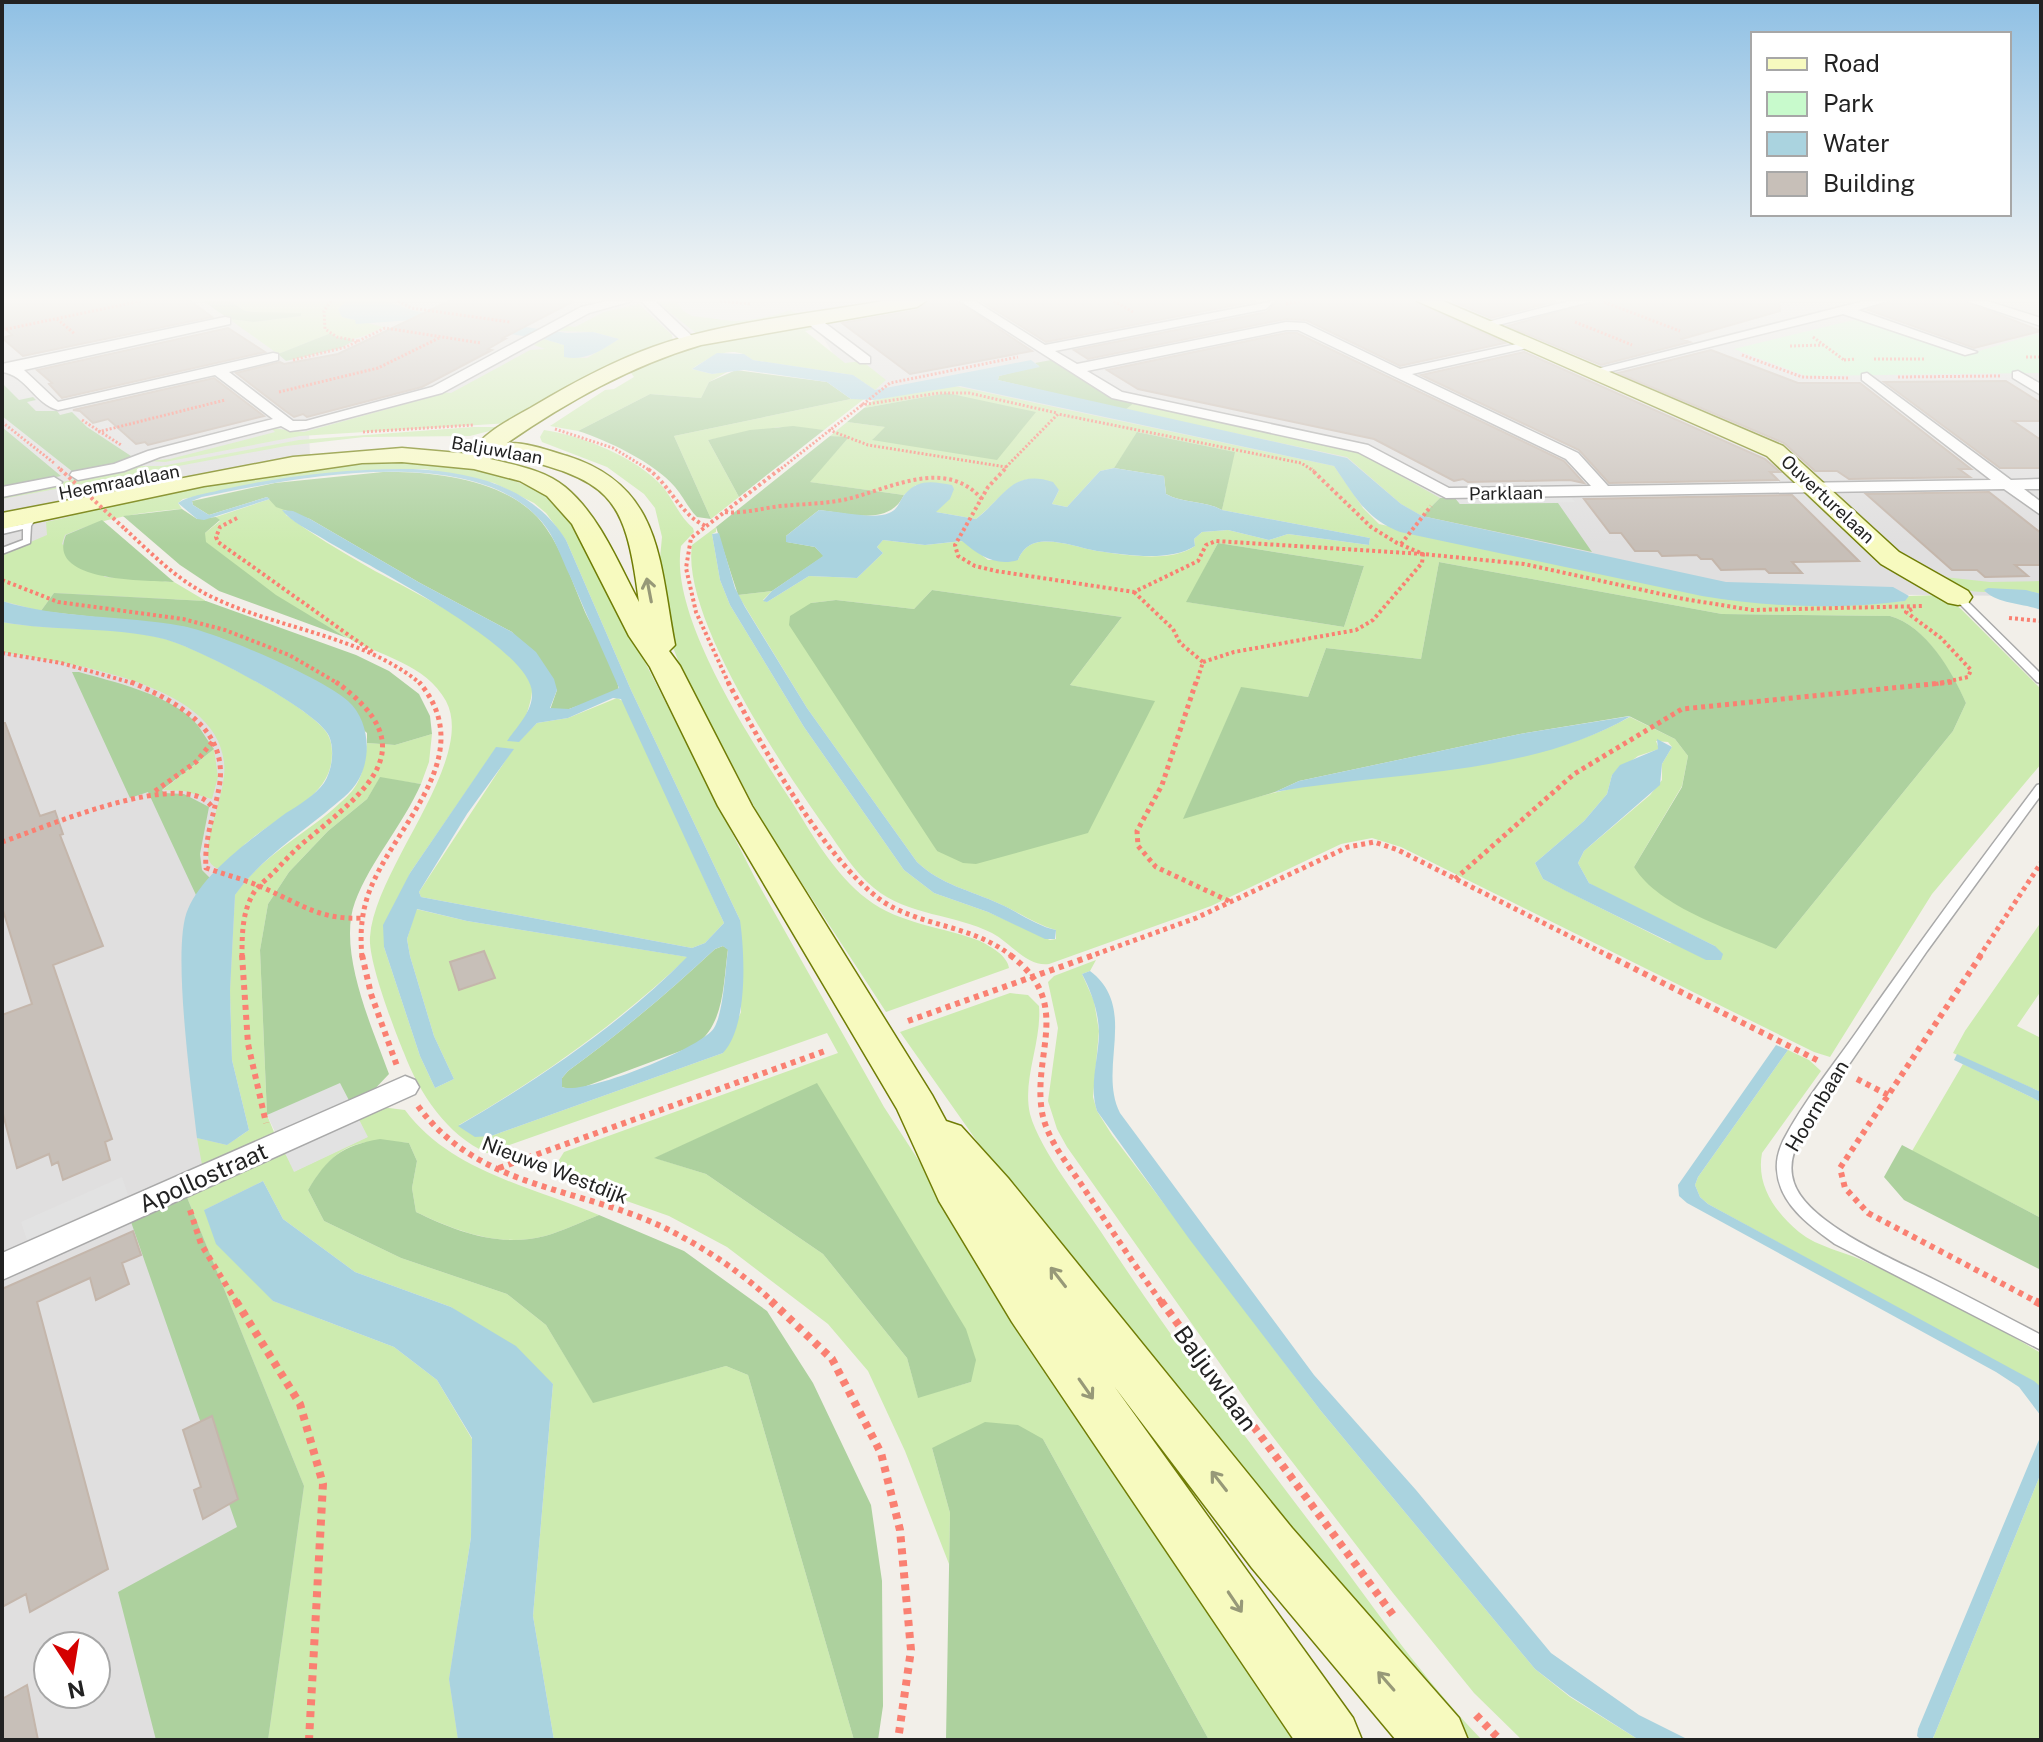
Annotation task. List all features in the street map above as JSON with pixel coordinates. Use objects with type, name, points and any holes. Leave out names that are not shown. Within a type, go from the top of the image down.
[{"type":"main road","points":[[489,452],[596,394],[608,382]]},
{"type":"main road","name":"Ouverturelaan","points":[[1616,382],[1775,451],[1890,558],[1958,597]]},
{"type":"main road","name":"Baljuwlaan","points":[[236,459],[369,441],[421,440],[489,452],[540,456],[585,473],[621,497],[637,526],[665,666]]},
{"type":"main road","name":"Baljuwlaan","points":[[204,479],[362,456],[489,452],[556,491],[569,504],[583,521],[643,636],[665,666],[735,806],[917,1106],[955,1188],[1029,1307],[1331,1740]]},
{"type":"main road","name":"Heemraadlaan","points":[[2,506],[236,459]]},
{"type":"main road","name":"Heemraadlaan","points":[[2,521],[31,520],[204,479]]},
{"type":"main road","name":"Baljuwlaan","points":[[917,1106],[992,1191],[1272,1548],[1452,1722]]},
{"type":"street","points":[[29,382],[51,404],[67,406],[166,382]]},
{"type":"street","points":[[234,382],[290,426],[306,425],[431,392],[449,382]]},
{"type":"street","name":"Parklaan","points":[[1097,382],[1124,398],[1363,448],[1446,493],[2041,484]]},
{"type":"street","points":[[1418,382],[1572,456],[1604,491]]},
{"type":"street","points":[[1874,382],[2041,510]]},
{"type":"street","points":[[78,475],[118,468],[284,421]]},
{"type":"street","points":[[2,492],[56,474]]},
{"type":"street","name":"Apollostraat","points":[[2,1267],[405,1087]]},
{"type":"lane","points":[[2,531],[31,520]]},
{"type":"lane","points":[[2,551],[27,541],[31,520]]},
{"type":"lane","points":[[1958,597],[2041,680]]},
{"type":"lane","name":"Hoornbaan","points":[[2041,787],[1922,948],[1805,1117],[1785,1157],[1787,1182],[1801,1208],[1841,1239],[2041,1343]]},
{"type":"path","points":[[98,432],[314,382]]},
{"type":"path","points":[[725,512],[828,429],[893,382]]},
{"type":"path","points":[[862,404],[939,393],[969,393],[1301,463],[1315,470],[1360,518],[1423,554]]},
{"type":"path","points":[[67,406],[98,432],[141,459]]},
{"type":"path","points":[[1058,414],[988,487],[973,518],[957,540],[958,556],[975,566],[1134,592],[1167,622],[1180,643],[1203,662]]},
{"type":"path","name":"Nieuwe Westdijk","points":[[2,422],[56,474],[125,529],[173,573],[214,599],[383,660],[418,681],[429,694],[437,708],[442,740],[429,788],[369,894],[362,918],[360,952],[405,1087],[431,1126],[460,1150],[482,1164],[667,1229],[753,1283],[832,1359],[881,1453],[900,1530],[911,1650],[898,1740]]},
{"type":"path","points":[[828,429],[868,445],[1006,467]]},
{"type":"path","points":[[725,512],[743,514],[840,500],[907,480],[928,478],[959,481],[976,491],[982,499]]},
{"type":"path","points":[[1402,542],[1426,511]]},
{"type":"path","name":"Baljuwlaan","points":[[725,512],[687,545],[685,557],[690,592],[715,660],[785,781],[843,864],[873,895],[911,914],[982,935],[1001,945],[1032,977],[1046,1001],[1049,1013],[1039,1090],[1042,1119],[1048,1133],[1140,1273],[1401,1625]]},
{"type":"path","points":[[237,518],[220,527],[216,537],[218,542],[383,660]]},
{"type":"path","points":[[1134,592],[1198,561],[1206,545],[1216,541],[1423,554],[1524,564],[1684,599],[1752,610],[1915,608]]},
{"type":"path","points":[[1203,662],[1234,652],[1356,630],[1373,620],[1411,577],[1422,563],[1423,554]]},
{"type":"path","points":[[2,580],[56,602],[185,620],[235,632],[300,660],[347,690],[368,710],[377,724],[383,746],[382,758],[372,781],[356,800],[256,885],[250,899],[245,922],[244,1017],[259,1107],[277,1145]]},
{"type":"path","points":[[1455,879],[1574,774],[1682,709],[1951,683],[1968,677],[1971,670],[1957,653],[1936,632],[1906,612],[1958,597]]},
{"type":"path","points":[[2009,618],[2041,621]]},
{"type":"path","points":[[2,653],[85,669],[136,685],[194,716],[213,741],[221,765],[204,857],[206,868],[256,885],[307,911],[342,919],[362,918]]},
{"type":"path","points":[[1203,662],[1162,785],[1137,831],[1138,846],[1156,867],[1232,902]]},
{"type":"path","points":[[2,842],[151,793],[187,770],[213,741]]},
{"type":"path","points":[[151,793],[190,794],[208,801],[212,807]]},
{"type":"path","points":[[908,1021],[1232,902],[1362,843],[1386,845],[1888,1095]]},
{"type":"path","points":[[2041,863],[1840,1168],[1845,1188],[1868,1213],[2041,1304]]},
{"type":"path","points":[[498,1168],[825,1051]]},
{"type":"path","points":[[182,1188],[201,1244],[300,1404],[323,1484],[309,1740]]},
{"type":"path","points":[[1452,1722],[1500,1740]]},
{"type":"shaded area","points":[[2,382],[515,382],[464,399],[309,433],[311,477],[249,485],[90,518],[231,654],[246,862],[220,1101],[511,1740],[2,1740]]},
{"type":"shaded area","points":[[851,382],[2041,382],[2041,601],[2023,596],[1729,593],[885,394],[857,392]]},
{"type":"shaded area","points":[[1570,496],[1575,502],[1460,504],[1455,498]]},
{"type":"shaded area","points":[[340,1083],[368,1137],[294,1172],[267,1115]]},
{"type":"shaded area","points":[[122,1177],[128,1195],[27,1240],[21,1222]]},
{"type":"green space","points":[[471,382],[592,382],[512,423],[300,436],[165,462],[146,461],[170,459],[275,432],[271,428],[304,432],[441,392],[451,393]]},
{"type":"green space","points":[[625,382],[709,382],[701,398],[650,394],[578,431],[550,426],[605,390]]},
{"type":"green space","points":[[709,382],[827,382],[851,399],[674,436],[711,519],[697,517],[675,487],[643,461],[578,431],[650,394],[701,398]]},
{"type":"green space","points":[[864,382],[883,382],[875,390]]},
{"type":"green space","points":[[1008,382],[1087,382],[1110,397],[1134,403],[1125,410]]},
{"type":"green space","points":[[2,383],[19,400],[33,397],[36,400],[27,402],[36,411],[57,411],[60,415],[72,412],[87,427],[131,456],[116,464],[73,472],[2,416]]},
{"type":"green space","points":[[950,385],[1334,466],[1363,508],[1379,524],[1573,567],[1839,605],[1942,595],[1961,609],[2041,689],[2041,764],[1932,894],[1830,1057],[1814,1052],[1401,847],[1372,838],[1341,844],[1211,906],[1049,964],[1033,962],[992,933],[917,910],[887,897],[854,867],[762,731],[718,650],[702,611],[693,575],[692,545],[716,527],[716,532],[712,534],[720,580],[730,605],[804,727],[904,870],[934,893],[988,912],[1050,940],[1056,939],[1056,930],[946,882],[917,862],[807,708],[738,595],[772,591],[763,600],[767,602],[809,576],[857,578],[883,553],[877,547],[883,540],[925,545],[963,541],[988,560],[1018,560],[1027,547],[1043,542],[1134,556],[1174,555],[1195,546],[1194,539],[1202,532],[1228,530],[1269,540],[1288,534],[1369,545],[1370,538],[1222,510],[1234,452],[1138,432],[1114,468],[1100,471],[1067,507],[1052,504],[1059,490],[1034,479],[1014,485],[976,519],[936,512],[916,485],[904,495],[809,482],[848,438],[830,436],[847,422],[886,427],[873,439],[947,393],[864,408],[874,400]],"holes":[[[1218,543],[1364,566],[1344,627],[1187,602]],[[1439,562],[1722,614],[1890,616],[1903,621],[1926,639],[1945,664],[1966,703],[1953,731],[1776,949],[1634,867],[1682,786],[1688,756],[1675,739],[1630,717],[1594,734],[1520,757],[1308,786],[1184,818],[1241,688],[1308,697],[1326,648],[1421,659]],[[932,590],[1122,617],[1070,685],[1154,702],[937,851],[811,603],[836,600],[914,609]],[[1656,741],[1668,742],[1672,747],[1662,764],[1662,780],[1650,795],[1584,851],[1578,863],[1589,883],[1600,890],[1715,946],[1670,943],[1543,879],[1535,863],[1584,821],[1607,794],[1612,775],[1638,756],[1659,749]]]},
{"type":"green space","points":[[947,393],[1036,412],[997,460],[872,440],[885,427],[847,422],[864,408]]},
{"type":"green space","points":[[851,399],[864,399],[824,430],[779,427],[708,440],[739,497],[711,519],[674,436]]},
{"type":"green space","points":[[1134,403],[1353,449],[1440,498],[1422,516],[1401,504],[1347,457],[1125,410]]},
{"type":"green space","points":[[793,426],[824,430],[739,497],[708,440],[750,430]]},
{"type":"green space","points":[[2,427],[61,476],[2,488]]},
{"type":"green space","points":[[505,427],[470,436],[364,437],[286,446],[2,499],[2,495],[136,466],[162,466],[299,440]]},
{"type":"green space","points":[[544,430],[591,443],[639,467],[663,487],[693,528],[694,532],[681,546],[681,575],[700,642],[755,745],[815,839],[844,878],[867,899],[893,914],[984,943],[1002,955],[1009,968],[886,1012],[764,825],[682,670],[672,645],[659,569],[662,537],[655,508],[644,494],[607,467],[542,442],[540,437]]},
{"type":"green space","points":[[1137,432],[1235,452],[1222,510],[1166,494],[1164,476],[1114,468]]},
{"type":"green space","points":[[830,436],[849,437],[810,482],[904,495],[897,505],[878,515],[819,510],[786,536],[787,542],[815,547],[824,556],[772,591],[738,595],[716,527]]},
{"type":"green space","points":[[414,463],[477,470],[533,489],[569,513],[755,878],[884,1107],[1118,1468],[1303,1740],[1209,1740],[1043,1439],[932,1448],[950,1513],[949,1564],[905,1451],[868,1371],[828,1324],[727,1247],[669,1216],[559,1177],[554,1168],[564,1152],[838,1053],[827,1033],[487,1153],[447,1124],[426,1097],[410,1068],[388,1012],[373,962],[370,937],[376,909],[388,879],[422,815],[448,753],[452,725],[446,701],[427,678],[415,670],[359,644],[269,591],[205,542],[205,533],[220,521],[216,517],[270,499],[284,509],[286,515],[316,536],[458,617],[503,649],[531,683],[532,696],[519,741],[537,723],[568,718],[617,698],[623,701],[638,732],[724,923],[705,943],[692,948],[421,897],[419,892],[513,749],[496,748],[410,873],[384,947],[420,1056],[435,1088],[454,1079],[434,1036],[410,956],[407,939],[416,909],[467,921],[688,957],[635,1004],[578,1048],[459,1125],[491,1136],[723,1053],[741,1012],[740,920],[631,690],[566,540],[546,513],[534,503],[494,483],[425,469],[368,470],[283,479],[183,499],[178,503],[182,509],[122,517],[65,535],[62,544],[105,577],[174,582],[206,601],[54,593],[41,611],[2,601],[2,554],[47,535],[46,522],[69,517],[84,509],[207,485],[289,471]],"holes":[[[817,1084],[971,1382],[918,1397],[907,1358],[823,1254],[706,1174],[655,1158]]]},
{"type":"green space","points":[[383,472],[426,474],[472,482],[514,499],[532,512],[546,528],[563,558],[585,612],[610,661],[619,691],[569,709],[550,710],[557,690],[512,632],[310,519],[276,507],[267,497],[209,515],[193,505],[192,501],[275,483]]},
{"type":"green space","points":[[1440,498],[1455,498],[1460,504],[1558,503],[1592,552],[1422,516]]},
{"type":"green space","points":[[182,509],[197,519],[216,517],[220,520],[205,533],[206,542],[276,595],[347,638],[219,591],[180,565],[123,516]]},
{"type":"green space","points":[[102,520],[174,582],[102,576],[70,562],[64,551],[66,535]]},
{"type":"green space","points":[[1218,543],[1364,566],[1344,627],[1186,602]]},
{"type":"green space","points":[[1439,562],[1722,614],[1890,616],[1903,621],[1926,639],[1945,664],[1966,703],[1953,731],[1776,949],[1679,906],[1646,882],[1634,867],[1682,787],[1688,756],[1675,739],[1629,716],[1520,734],[1299,781],[1275,792],[1183,819],[1241,687],[1308,697],[1326,648],[1421,659]]},
{"type":"green space","points":[[1944,577],[1990,582],[2041,581],[2041,594],[2027,591],[1978,592],[1967,590]]},
{"type":"green space","points":[[932,590],[1122,617],[1070,685],[1155,701],[1088,833],[976,864],[963,863],[937,851],[789,625],[790,616],[811,603],[836,600],[914,609]]},
{"type":"green space","points":[[54,593],[206,601],[356,655],[389,671],[419,694],[430,716],[432,734],[395,745],[367,743],[367,733],[293,669],[220,638],[185,627],[41,611]]},
{"type":"green space","points":[[2,622],[145,635],[181,644],[277,693],[316,721],[331,742],[332,759],[328,774],[306,801],[255,836],[219,869],[212,865],[208,854],[224,771],[215,734],[195,712],[167,694],[97,670],[2,652]]},
{"type":"green space","points":[[72,672],[122,684],[180,709],[194,721],[214,749],[162,790],[164,793],[184,794],[209,807],[200,854],[202,870],[211,879],[196,895],[148,792],[130,798]]},
{"type":"green space","points":[[432,734],[429,762],[421,784],[380,778],[367,799],[328,831],[289,872],[268,904],[260,950],[267,1115],[276,1137],[203,1170],[197,1138],[227,1145],[249,1130],[232,1060],[230,991],[235,895],[261,866],[352,791],[361,775],[367,743],[395,745]]},
{"type":"green space","points":[[214,749],[218,777],[212,799],[184,791],[163,790]]},
{"type":"green space","points":[[380,777],[421,784],[362,887],[351,922],[353,966],[389,1074],[369,1095],[350,1103],[267,1115],[260,950],[268,904],[289,872],[328,831],[367,799]]},
{"type":"green space","points":[[2041,922],[2041,991],[2017,1026],[2041,1038],[2041,1092],[1953,1053]]},
{"type":"green space","points":[[723,946],[728,949],[721,1003],[712,1027],[694,1046],[581,1088],[571,1090],[562,1087],[562,1078],[568,1071],[643,1012],[715,949]]},
{"type":"green space","points":[[1096,960],[1090,971],[1082,974],[1094,1001],[1099,1031],[1093,1097],[1097,1111],[1112,1135],[1321,1411],[1535,1669],[1570,1697],[1639,1740],[1522,1740],[1474,1693],[1257,1416],[1067,1147],[1048,1101],[1058,1028],[1048,982],[1054,976]]},
{"type":"green space","points":[[1010,993],[1028,995],[1039,1006],[1028,1101],[1035,1129],[1053,1161],[1242,1432],[1402,1646],[1482,1740],[1456,1740],[1074,1279],[900,1032]]},
{"type":"green space","points":[[1788,1050],[1809,1060],[1821,1071],[1762,1153],[1762,1176],[1775,1207],[1799,1232],[1815,1242],[1910,1283],[2041,1353],[2041,1387],[1700,1197],[1695,1185],[1698,1177]]},
{"type":"green space","points":[[1963,1064],[2041,1102],[2041,1218],[1912,1151]]},
{"type":"green space","points":[[817,1083],[966,1329],[976,1360],[971,1382],[918,1398],[907,1358],[823,1254],[706,1174],[654,1158]]},
{"type":"green space","points":[[381,1107],[405,1110],[424,1131],[468,1163],[599,1215],[552,1234],[528,1239],[495,1239],[463,1231],[416,1212],[412,1188],[417,1161],[409,1143],[374,1141],[349,1147],[338,1154],[308,1190],[324,1221],[401,1258],[507,1294],[546,1325],[593,1402],[726,1366],[748,1375],[854,1740],[554,1740],[533,1616],[553,1384],[451,1307],[355,1272],[283,1219],[263,1181],[204,1210],[273,1301],[394,1347],[437,1380],[472,1439],[471,1537],[449,1679],[458,1740],[268,1740],[304,1486],[186,1195],[284,1151],[295,1171],[367,1137],[358,1118]]},
{"type":"green space","points":[[380,1139],[409,1143],[417,1161],[412,1188],[416,1212],[431,1219],[478,1236],[511,1240],[545,1236],[599,1215],[684,1251],[767,1311],[813,1383],[871,1505],[882,1581],[883,1706],[878,1740],[854,1740],[748,1375],[726,1366],[593,1403],[546,1325],[507,1294],[401,1258],[324,1221],[308,1190],[315,1179],[329,1161],[345,1150]]},
{"type":"green space","points":[[1902,1145],[2041,1218],[2041,1270],[1904,1200],[1884,1177]]},
{"type":"green space","points":[[186,1195],[304,1486],[268,1740],[156,1740],[118,1592],[237,1527],[130,1219]]},
{"type":"green space","points":[[985,1422],[1018,1425],[1043,1439],[1209,1740],[946,1740],[950,1513],[932,1448]]},
{"type":"green space","points":[[2041,1473],[2041,1740],[1933,1740],[1934,1736]]},
{"type":"water","points":[[827,382],[864,382],[875,390],[915,382],[1008,382],[1347,458],[1401,504],[1422,516],[1726,582],[1893,587],[1909,596],[1905,601],[1829,606],[1752,603],[1702,596],[1400,532],[1369,513],[1334,466],[960,386],[874,400],[851,399]]},
{"type":"water","points":[[1114,468],[1164,476],[1166,494],[1180,499],[1370,538],[1369,545],[1288,534],[1269,540],[1228,530],[1202,532],[1194,539],[1195,546],[1161,556],[1121,554],[1043,542],[1027,547],[1018,560],[1002,562],[981,555],[962,541],[925,545],[883,540],[877,547],[883,553],[857,578],[809,576],[767,602],[763,601],[772,591],[823,556],[815,547],[786,542],[786,536],[819,510],[883,515],[895,509],[916,485],[933,482],[952,485],[954,489],[950,499],[936,512],[976,519],[1010,487],[1028,479],[1053,482],[1059,490],[1052,504],[1067,507],[1100,471]]},
{"type":"water","points":[[389,469],[457,474],[499,485],[536,507],[552,522],[566,540],[631,690],[740,920],[743,952],[741,1009],[731,1041],[723,1053],[491,1136],[475,1137],[458,1126],[519,1089],[607,1028],[687,957],[467,921],[417,909],[407,939],[410,956],[434,1036],[454,1079],[435,1088],[420,1056],[384,947],[383,925],[410,873],[496,747],[514,749],[467,814],[419,892],[421,897],[692,948],[705,943],[724,923],[621,699],[613,698],[568,718],[537,723],[519,742],[507,741],[527,712],[532,693],[524,674],[505,653],[442,608],[300,526],[282,510],[293,511],[310,519],[512,632],[536,652],[554,679],[557,690],[550,708],[569,709],[619,688],[551,534],[542,522],[511,497],[473,481],[428,473],[380,472],[331,475],[202,497],[192,501],[193,505],[209,515],[267,497],[270,499],[204,520],[197,519],[178,503],[198,495],[267,481]],"holes":[[[723,946],[728,950],[720,1011],[714,1028],[705,1037],[666,1058],[616,1078],[574,1088],[562,1087],[562,1078],[568,1071],[643,1012],[715,949]]]},
{"type":"water","points":[[719,533],[735,588],[745,607],[807,708],[917,862],[946,882],[1056,930],[1055,939],[1045,939],[988,912],[934,893],[904,870],[804,727],[730,605],[720,580],[712,534]]},
{"type":"water","points":[[1984,590],[2041,594],[2041,610],[1995,598]]},
{"type":"water","points":[[2,601],[46,611],[198,630],[268,657],[316,680],[348,701],[360,718],[367,749],[363,770],[356,784],[344,798],[265,861],[235,895],[230,991],[232,1060],[249,1130],[227,1145],[197,1138],[184,1020],[183,928],[195,895],[218,869],[324,783],[332,760],[329,736],[319,724],[280,696],[180,644],[124,632],[2,622]]},
{"type":"water","points":[[1631,716],[1591,736],[1548,751],[1503,761],[1275,792],[1299,781],[1520,734]]},
{"type":"water","points":[[1657,739],[1672,747],[1662,764],[1660,785],[1584,851],[1578,863],[1589,883],[1715,946],[1723,954],[1721,960],[1706,960],[1566,891],[1543,879],[1535,863],[1584,821],[1607,794],[1612,775],[1620,765],[1658,749]]},
{"type":"water","points":[[1090,971],[1104,986],[1112,1002],[1115,1020],[1112,1077],[1120,1113],[1314,1375],[1416,1490],[1551,1653],[1639,1715],[1689,1740],[1639,1740],[1570,1696],[1535,1669],[1321,1411],[1190,1240],[1097,1111],[1094,1083],[1099,1027],[1094,1003],[1082,974]]},
{"type":"water","points":[[1776,1045],[1788,1050],[1698,1177],[1695,1185],[1700,1197],[2034,1381],[2041,1387],[2041,1416],[2019,1387],[1996,1372],[1679,1196],[1678,1185]]},
{"type":"water","points":[[1957,1054],[2041,1092],[2041,1102],[1954,1060]]},
{"type":"water","points":[[263,1181],[283,1219],[355,1272],[451,1307],[516,1346],[553,1384],[533,1616],[554,1740],[458,1740],[449,1679],[471,1537],[472,1438],[437,1380],[394,1347],[273,1301],[216,1244],[204,1210]]},
{"type":"water","points":[[2041,1435],[2041,1473],[1934,1736],[1932,1740],[1921,1740],[1917,1736],[1918,1729]]},
{"type":"building","points":[[131,382],[62,398],[49,384]]},
{"type":"building","points":[[195,382],[220,382],[264,416],[148,445],[145,442],[136,444],[108,419],[93,423],[80,411],[73,410]]},
{"type":"building","points":[[248,382],[431,382],[307,417],[303,414],[294,417]]},
{"type":"building","points":[[1127,382],[1400,382],[1564,461],[1584,483],[1570,480],[1454,481],[1374,439],[1138,389]]},
{"type":"building","points":[[1436,382],[1592,382],[1765,459],[1780,472],[1770,472],[1778,480],[1609,483],[1579,450]]},
{"type":"building","points":[[1640,382],[1860,383],[1971,469],[1959,469],[1970,477],[1849,479],[1837,471],[1815,471],[1784,443]]},
{"type":"building","points":[[1884,382],[2008,382],[2041,403],[2041,421],[2013,421],[2041,440],[2041,468],[2000,468]]},
{"type":"building","points":[[1989,492],[2041,533],[2041,565],[2015,565],[2028,576],[1985,577],[1977,570],[1952,570],[1866,494]]},
{"type":"building","points":[[1792,495],[1859,561],[1792,562],[1802,573],[1769,573],[1765,569],[1721,570],[1712,559],[1701,559],[1697,555],[1662,556],[1658,551],[1635,551],[1621,533],[1610,533],[1584,499]]},
{"type":"building","points":[[2,723],[5,723],[40,816],[55,811],[63,834],[60,835],[103,946],[53,965],[112,1139],[105,1142],[110,1160],[63,1180],[58,1162],[52,1165],[49,1154],[17,1168],[2,1110],[2,1015],[32,1004],[2,907]]},
{"type":"building","points":[[484,951],[495,978],[459,990],[450,962]]},
{"type":"building","points":[[133,1231],[141,1255],[122,1263],[129,1284],[96,1300],[90,1278],[37,1302],[108,1569],[30,1612],[26,1594],[2,1607],[2,1289]]},
{"type":"building","points":[[212,1416],[238,1499],[203,1519],[194,1490],[201,1487],[183,1430]]},
{"type":"building","points":[[27,1685],[38,1740],[2,1740],[2,1699]]}]
